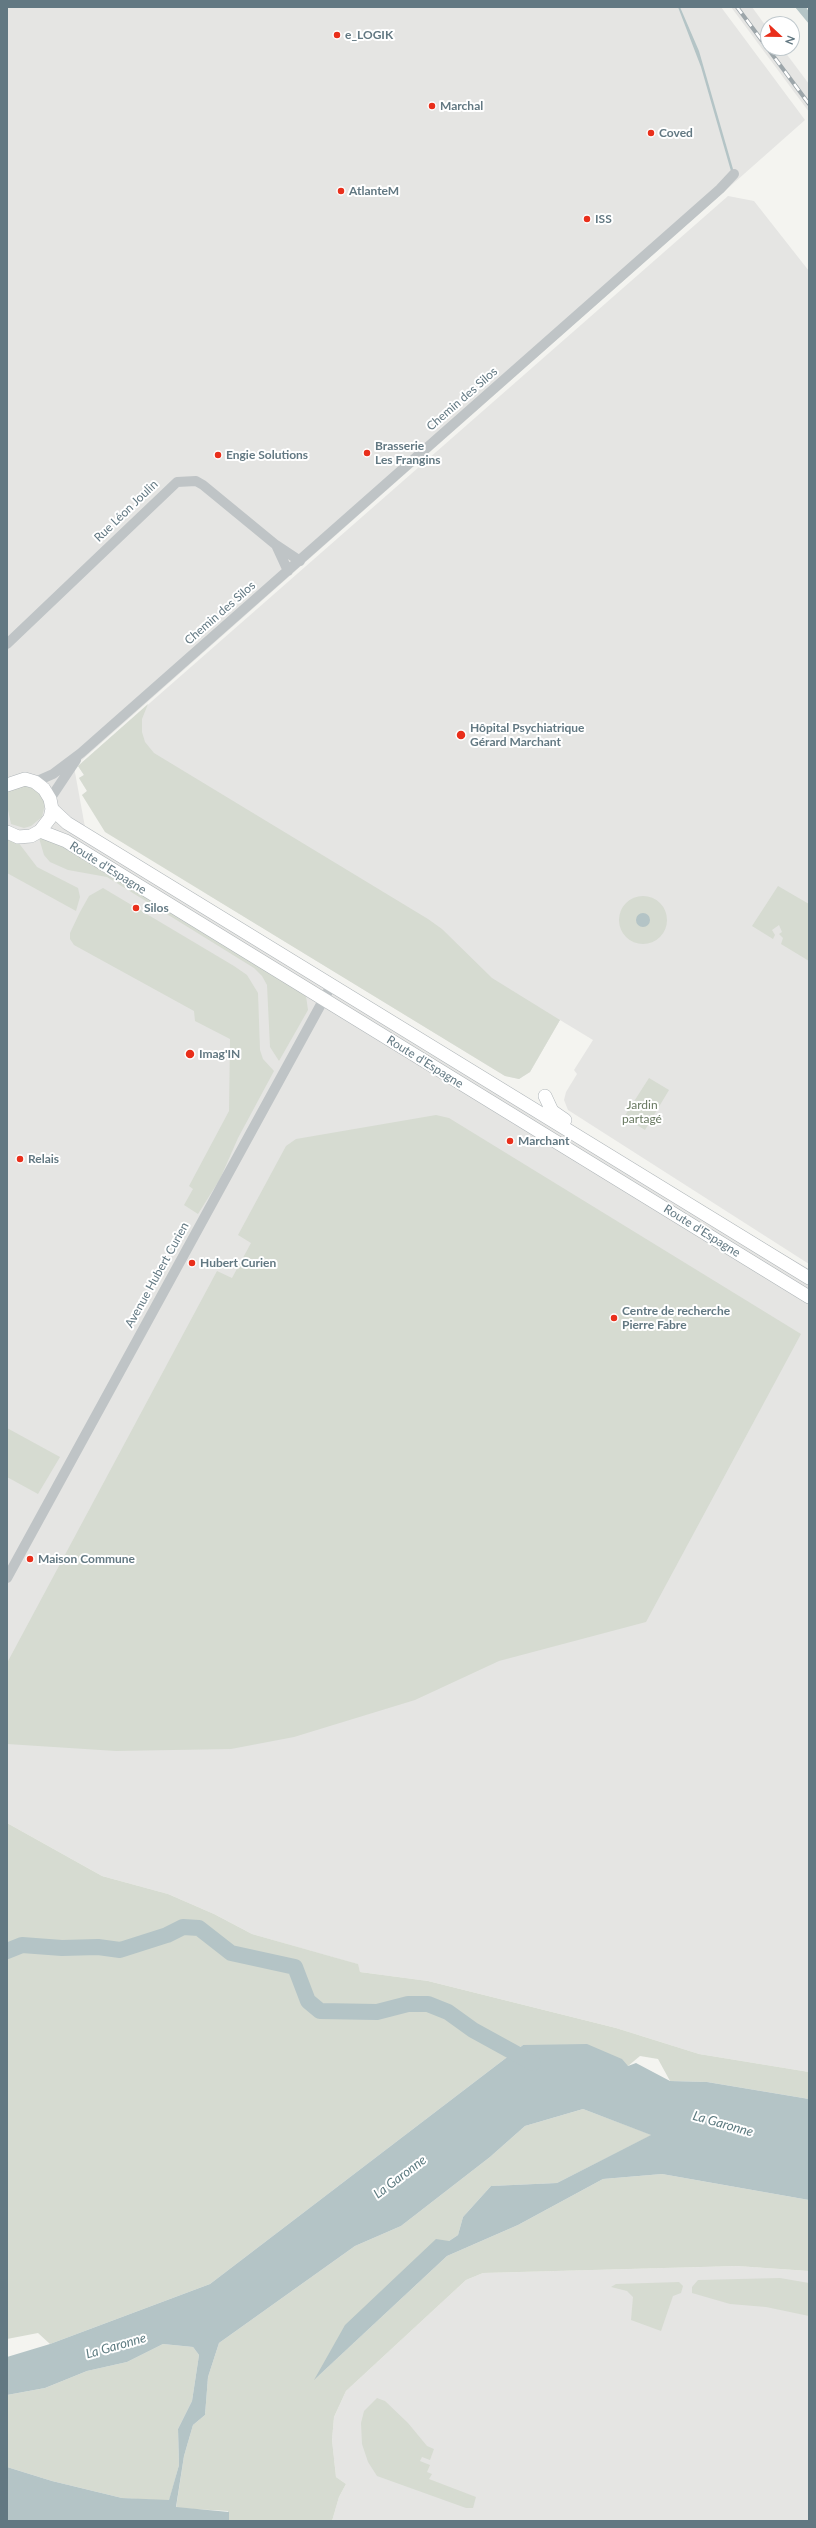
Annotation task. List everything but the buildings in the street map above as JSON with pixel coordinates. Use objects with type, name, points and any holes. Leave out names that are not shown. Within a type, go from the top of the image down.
[{"type":"main road","points":[[9,779],[25,779],[35,782]]},
{"type":"main road","name":"Route d'Espagne","points":[[35,782],[44,789],[51,804],[67,823],[809,1278]]},
{"type":"main road","points":[[7,832],[18,837],[30,836],[40,831],[48,822],[51,804]]},
{"type":"main road","name":"Route d'Espagne","points":[[40,831],[66,841],[809,1298]]},
{"type":"main road","points":[[545,1096],[552,1111],[587,1134],[617,1160]]},
{"type":"street","name":"Chemin des Silos","points":[[35,782],[53,774],[81,754],[720,189],[734,174]]},
{"type":"street","name":"Rue Léon Joulin","points":[[7,644],[177,482],[196,481],[203,485],[276,545],[294,555],[300,561]]},
{"type":"street","name":"Rue Léon Joulin","points":[[276,545],[288,571]]},
{"type":"street","name":"Chemin des Silos","points":[[51,804],[81,754]]},
{"type":"street","name":"Avenue Hubert Curien","points":[[7,1578],[331,986]]},
{"type":"shaded area","points":[[7,7],[721,7],[805,120],[74,767],[85,827],[664,1184],[809,1269],[809,2072],[699,2054],[616,2028],[428,1981],[360,1972],[357,1964],[252,1934],[214,1914],[168,1894],[102,1876],[7,1823]]},
{"type":"shaded area","points":[[731,7],[752,7],[760,18],[760,46]]},
{"type":"shaded area","points":[[767,56],[788,56],[809,84],[809,112]]},
{"type":"shaded area","name":"Hôpital Psychiatrique Gérard Marchant","points":[[728,196],[754,201],[809,271],[809,1264],[568,1110],[564,1100],[566,1092],[577,1074],[574,1070],[593,1040],[560,1020],[530,1072],[519,1079],[505,1076],[207,894],[82,795],[87,791],[79,778],[84,775],[78,766]]},
{"type":"shaded area","points":[[737,2266],[809,2271],[809,2521],[332,2521],[339,2497],[346,2484],[336,2477],[332,2440],[334,2417],[346,2391],[466,2280],[483,2273]]},
{"type":"green space","points":[[148,704],[142,719],[142,732],[145,742],[154,753],[428,919],[442,929],[492,978],[560,1020],[530,1072],[519,1079],[505,1076],[105,832],[82,795],[87,791],[79,778],[84,775],[78,766]]},
{"type":"green space","points":[[19,785],[33,787],[43,797],[45,804],[42,817],[31,826],[24,828],[11,824],[7,805],[7,792]]},
{"type":"green space","points":[[7,838],[18,842],[37,867],[78,888],[80,897],[76,911],[7,873]]},
{"type":"green space","points":[[39,838],[56,841],[302,992],[306,996],[308,1010],[279,1061],[270,1047],[267,985],[262,976],[254,968],[107,877],[68,870],[50,862],[44,855]]},
{"type":"green space","points":[[778,886],[809,904],[809,961],[781,944],[783,938],[779,934],[782,932],[779,925],[772,930],[775,935],[773,939],[752,926]]},
{"type":"green space","points":[[103,888],[234,966],[247,975],[258,993],[260,1050],[263,1059],[274,1071],[238,1138],[220,1179],[198,1214],[184,1205],[193,1189],[189,1186],[229,1111],[230,1039],[195,1021],[194,1011],[74,945],[70,939],[70,933],[80,912],[89,896]]},
{"type":"green space","points":[[638,896],[648,896],[657,900],[663,906],[666,911],[666,929],[657,940],[648,944],[638,944],[629,940],[623,934],[619,925],[619,915],[623,906],[629,900]]},
{"type":"green space","name":"Jardin partagé","points":[[649,1078],[669,1090],[645,1130],[624,1117]]},
{"type":"green space","points":[[436,1115],[449,1118],[801,1334],[646,1622],[499,1661],[415,1700],[294,1737],[231,1749],[116,1751],[7,1744],[7,1663],[217,1271],[232,1278],[251,1243],[238,1235],[286,1146],[296,1139]]},
{"type":"green space","points":[[7,1428],[60,1457],[38,1494],[7,1477]]},
{"type":"green space","points":[[7,1823],[102,1876],[168,1894],[214,1914],[252,1934],[358,1964],[360,1972],[428,1981],[616,2028],[699,2054],[809,2072],[809,2099],[707,2082],[670,2081],[658,2059],[640,2056],[628,2066],[523,2045],[210,2284],[50,2344],[38,2333],[7,2339]]},
{"type":"green space","points":[[583,2109],[652,2135],[557,2183],[491,2186],[463,2217],[458,2235],[449,2241],[315,2379],[447,2256],[518,2225],[603,2179],[662,2174],[809,2200],[809,2271],[737,2266],[483,2273],[466,2280],[346,2391],[334,2417],[332,2440],[336,2477],[346,2484],[339,2497],[332,2521],[229,2521],[228,2511],[176,2508],[184,2456],[193,2425],[205,2415],[208,2377],[219,2343],[355,2246],[401,2226],[490,2157],[525,2126]]},
{"type":"green space","points":[[780,2278],[809,2283],[809,2316],[766,2307],[730,2304],[692,2293],[692,2287],[698,2280]]},
{"type":"green space","points":[[679,2282],[683,2286],[681,2293],[673,2296],[661,2331],[631,2320],[633,2297],[627,2291],[611,2287],[616,2284]]},
{"type":"green space","points":[[163,2344],[193,2347],[199,2355],[192,2401],[178,2429],[179,2465],[169,2501],[122,2498],[52,2481],[7,2467],[7,2395],[45,2388],[87,2371],[127,2362]]},
{"type":"green space","points":[[377,2398],[385,2401],[408,2423],[427,2446],[434,2449],[430,2460],[422,2457],[420,2461],[430,2465],[427,2472],[432,2474],[429,2479],[476,2497],[473,2508],[466,2508],[377,2476],[368,2462],[362,2444],[361,2423],[364,2411]]},
{"type":"water","points":[[678,7],[680,7],[699,51],[735,176],[733,178],[701,67]]},
{"type":"water","points":[[795,7],[806,7],[809,12],[809,24]]},
{"type":"water","points":[[643,913],[648,915],[650,920],[648,925],[643,927],[638,925],[636,920],[638,915]]},
{"type":"water","name":"La Garonne","points":[[587,2044],[622,2059],[628,2066],[636,2063],[670,2081],[707,2082],[809,2099],[809,2200],[662,2174],[603,2179],[518,2225],[447,2256],[314,2380],[345,2325],[436,2239],[449,2241],[458,2235],[463,2217],[491,2186],[557,2183],[651,2135],[583,2109],[525,2126],[490,2157],[401,2226],[355,2246],[219,2343],[208,2377],[205,2415],[193,2425],[184,2456],[176,2507],[229,2512],[229,2521],[7,2521],[7,2467],[52,2481],[122,2498],[169,2500],[179,2465],[178,2429],[192,2401],[199,2355],[193,2347],[163,2344],[127,2362],[87,2371],[45,2388],[7,2395],[7,2357],[50,2344],[210,2284],[523,2045]]},
{"type":"waterway","points":[[7,1951],[22,1945],[62,1948],[98,1947],[120,1950],[167,1935],[183,1927],[199,1928],[231,1953],[295,1967],[308,2001],[320,2011],[377,2012],[408,2004],[428,2004],[448,2012],[473,2030],[533,2063]]},
{"type":"railway","points":[[737,7],[809,104]]},
{"type":"place","name":"e_LOGIK","points":[[337,35]]},
{"type":"place","name":"Marchal","points":[[432,106]]},
{"type":"place","name":"Coved","points":[[651,133]]},
{"type":"place","name":"AtlanteM","points":[[341,191]]},
{"type":"place","name":"ISS","points":[[587,219]]},
{"type":"place","name":"Brasserie Les Frangins","points":[[367,453]]},
{"type":"place","name":"Engie Solutions","points":[[218,455]]},
{"type":"place","name":"Hôpital Psychiatrique Gérard Marchant","points":[[461,735]]},
{"type":"place","name":"Silos","points":[[136,908]]},
{"type":"place","name":"Imag'IN","points":[[190,1054]]},
{"type":"place","name":"Marchant","points":[[510,1141]]},
{"type":"place","name":"Relais","points":[[20,1159]]},
{"type":"place","name":"Hubert Curien","points":[[192,1263]]},
{"type":"place","name":"Centre de recherche Pierre Fabre","points":[[614,1318]]},
{"type":"place","name":"Maison Commune","points":[[30,1559]]}]
